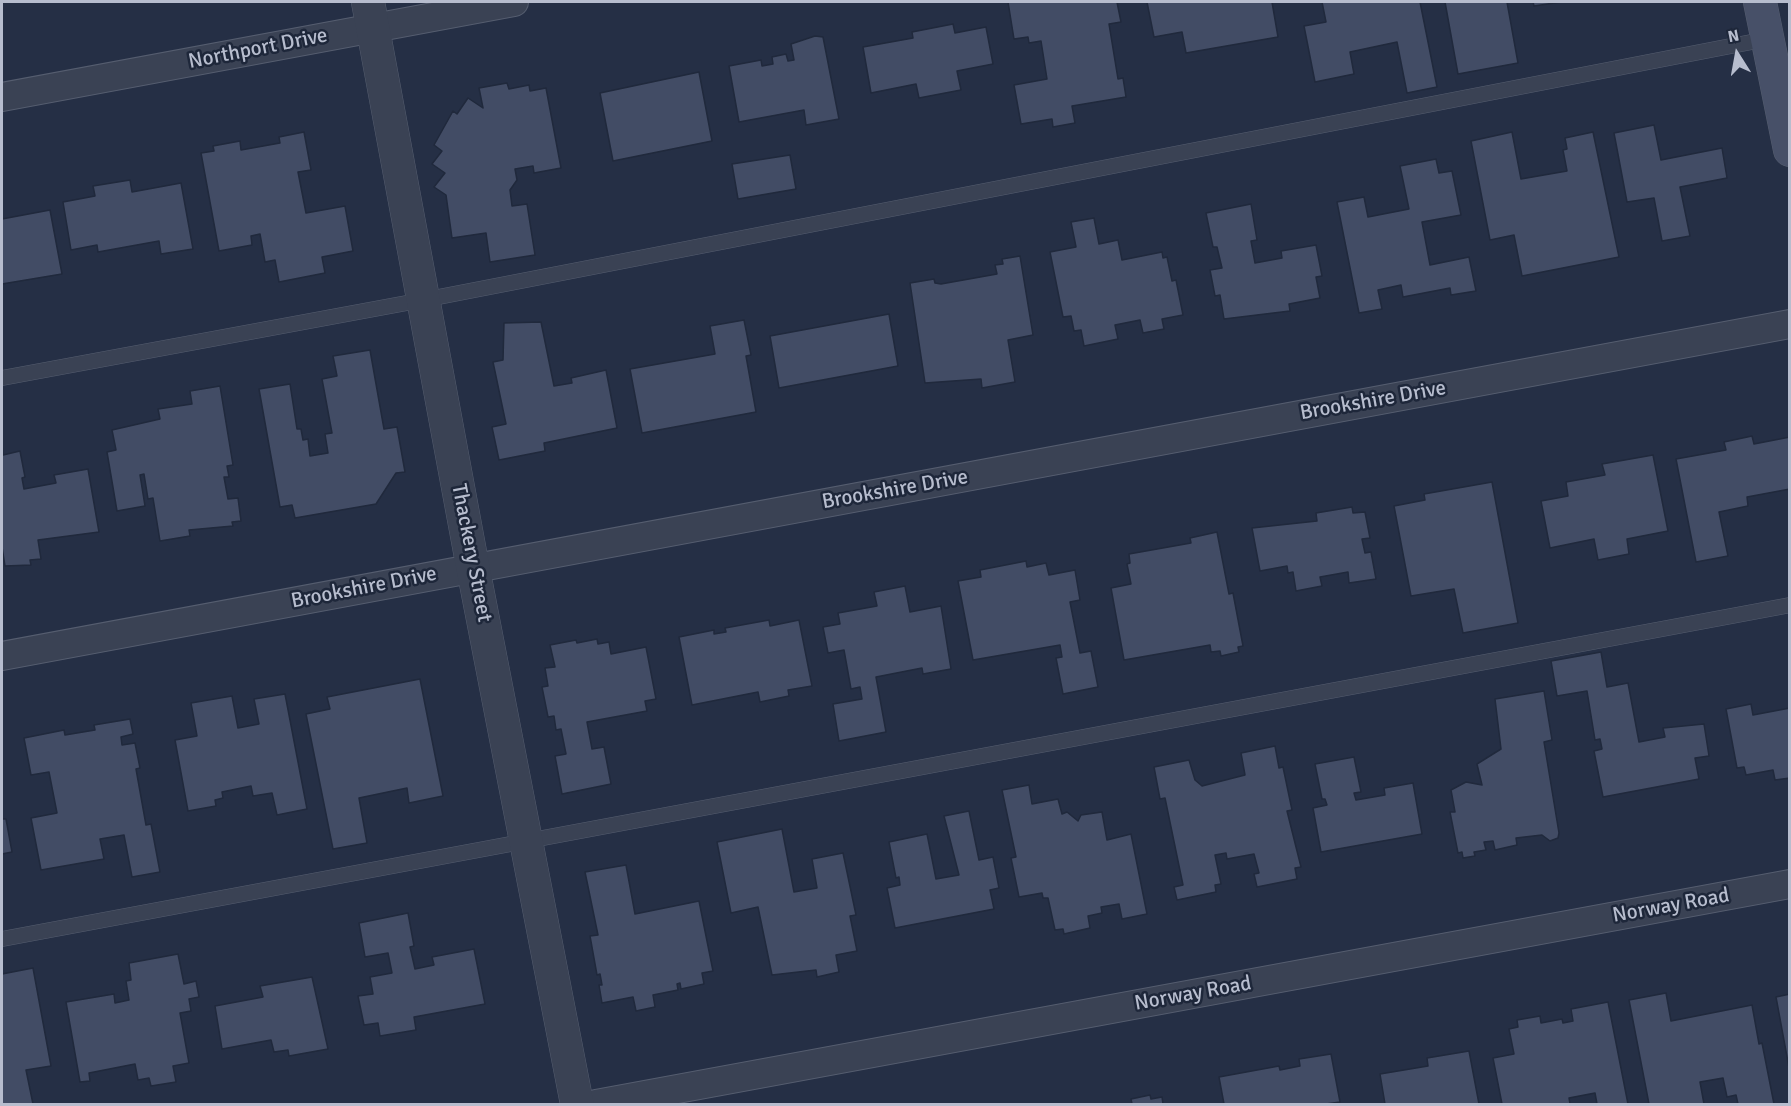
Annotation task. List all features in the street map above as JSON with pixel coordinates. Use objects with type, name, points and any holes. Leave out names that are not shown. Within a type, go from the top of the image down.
[{"type":"main road","points":[[1760,2],[1790,150]]},
{"type":"street","name":"Northport Drive","points":[[2,97],[371,14],[514,2]]},
{"type":"street","name":"Thackery Street","points":[[371,14],[473,568],[577,1104]]},
{"type":"street","name":"Brookshire Drive","points":[[2,656],[1790,324]]},
{"type":"street","name":"Norway Road","points":[[596,1104],[1790,884]]},
{"type":"lane","points":[[2,378],[423,300],[1767,39]]},
{"type":"lane","points":[[2,939],[1790,604]]},
{"type":"building","points":[[1008,2],[1117,2],[1121,22],[1109,24],[1118,79],[1123,78],[1126,97],[1072,106],[1075,123],[1053,127],[1052,119],[1021,124],[1014,85],[1047,79],[1041,41],[1029,43],[1028,37],[1014,39]]},
{"type":"building","points":[[1147,2],[1272,2],[1278,37],[1186,53],[1182,32],[1154,37]]},
{"type":"building","points":[[1322,2],[1420,2],[1437,87],[1407,93],[1397,42],[1350,52],[1354,74],[1315,82],[1304,26],[1326,22]]},
{"type":"building","points":[[1445,2],[1507,2],[1518,63],[1458,74]]},
{"type":"building","points":[[1533,2],[1561,2],[1534,6]]},
{"type":"building","points":[[953,24],[955,33],[986,27],[993,64],[957,71],[961,90],[919,98],[916,84],[871,93],[863,47],[913,38],[912,32]]},
{"type":"building","points":[[815,36],[823,37],[839,119],[806,125],[804,110],[739,122],[729,66],[761,60],[762,66],[773,64],[772,57],[786,54],[788,61],[794,60],[791,44]]},
{"type":"building","points":[[699,72],[712,141],[613,161],[600,93]]},
{"type":"building","points":[[507,83],[509,89],[529,85],[530,91],[546,88],[561,168],[534,173],[533,166],[515,169],[517,180],[510,190],[512,206],[527,204],[535,255],[490,262],[486,233],[452,238],[446,195],[434,187],[445,173],[432,164],[442,151],[434,145],[453,111],[457,114],[468,98],[483,108],[479,88]]},
{"type":"building","points":[[1654,125],[1661,160],[1722,148],[1727,178],[1680,187],[1690,236],[1662,241],[1654,198],[1627,202],[1614,133]]},
{"type":"building","points":[[304,132],[311,170],[298,172],[306,213],[345,206],[353,251],[322,257],[325,273],[279,282],[275,260],[265,262],[260,234],[251,236],[252,245],[219,251],[201,153],[214,151],[213,146],[240,141],[241,150],[280,143],[279,137]]},
{"type":"building","points":[[1512,132],[1521,179],[1567,171],[1563,150],[1567,149],[1565,138],[1593,132],[1619,257],[1522,276],[1514,235],[1490,240],[1471,141]]},
{"type":"building","points":[[790,155],[796,189],[738,199],[732,164]]},
{"type":"building","points":[[1436,159],[1439,173],[1452,171],[1461,215],[1422,222],[1430,265],[1469,257],[1476,291],[1451,295],[1450,288],[1403,297],[1401,285],[1378,290],[1382,309],[1359,313],[1337,202],[1364,197],[1368,217],[1409,209],[1400,166]]},
{"type":"building","points":[[130,180],[132,192],[181,183],[193,249],[161,254],[159,241],[98,252],[97,245],[71,250],[63,202],[95,196],[93,186]]},
{"type":"building","points":[[1251,204],[1257,240],[1251,241],[1255,263],[1282,258],[1281,251],[1316,245],[1322,276],[1316,277],[1320,298],[1289,304],[1290,311],[1224,319],[1220,295],[1215,296],[1210,270],[1222,268],[1217,247],[1213,247],[1206,213]]},
{"type":"building","points":[[50,210],[62,274],[2,284],[2,219]]},
{"type":"building","points":[[1094,218],[1099,244],[1118,240],[1122,260],[1162,252],[1163,258],[1167,257],[1172,281],[1176,280],[1183,315],[1162,319],[1164,329],[1143,333],[1140,320],[1115,325],[1118,339],[1084,346],[1081,330],[1074,331],[1071,316],[1063,317],[1050,252],[1076,247],[1071,222]]},
{"type":"building","points":[[1020,256],[1033,335],[1008,340],[1015,382],[982,388],[981,379],[925,383],[910,283],[934,279],[935,283],[941,284],[997,274],[995,265],[1003,264],[1002,259]]},
{"type":"building","points":[[889,314],[898,366],[779,388],[770,336]]},
{"type":"building","points":[[744,320],[751,355],[746,356],[756,412],[642,433],[630,369],[715,354],[710,326]]},
{"type":"building","points":[[541,322],[554,386],[572,383],[571,378],[606,370],[617,428],[544,443],[545,451],[499,460],[492,427],[506,424],[493,362],[503,360],[504,323]]},
{"type":"building","points":[[370,350],[384,429],[397,427],[405,472],[396,473],[376,504],[295,518],[292,505],[280,507],[259,389],[290,384],[297,429],[301,429],[303,440],[308,439],[310,456],[328,453],[325,434],[332,433],[322,379],[337,376],[333,356]]},
{"type":"building","points":[[220,386],[233,465],[227,466],[229,477],[224,477],[228,499],[238,498],[241,521],[232,522],[233,526],[189,530],[190,536],[160,541],[153,498],[148,499],[144,474],[140,475],[145,506],[117,511],[107,452],[116,450],[112,430],[160,419],[158,409],[192,404],[190,391]]},
{"type":"building","points":[[1752,436],[1754,444],[1790,437],[1790,489],[1747,497],[1748,506],[1719,512],[1728,556],[1696,562],[1676,459],[1726,450],[1724,442]]},
{"type":"building","points":[[2,446],[3,455],[20,451],[25,477],[22,478],[24,489],[56,483],[54,475],[88,469],[99,532],[38,540],[41,559],[30,560],[31,565],[5,566],[2,547]]},
{"type":"building","points":[[1653,455],[1668,531],[1627,539],[1629,554],[1598,560],[1594,539],[1550,548],[1541,501],[1568,496],[1566,482],[1605,475],[1602,464]]},
{"type":"building","points":[[1492,482],[1518,623],[1463,633],[1454,589],[1411,596],[1394,506],[1425,500],[1424,494]]},
{"type":"building","points":[[1352,507],[1353,513],[1365,512],[1370,538],[1362,539],[1365,553],[1371,552],[1376,579],[1349,583],[1348,572],[1320,577],[1322,586],[1296,591],[1293,572],[1288,573],[1287,566],[1260,571],[1252,528],[1317,521],[1316,513]]},
{"type":"building","points":[[1217,532],[1229,594],[1233,593],[1243,646],[1238,647],[1239,652],[1221,656],[1220,651],[1211,652],[1210,645],[1124,660],[1111,588],[1131,584],[1127,564],[1130,563],[1129,554],[1191,543],[1190,538]]},
{"type":"building","points":[[1026,561],[1027,567],[1046,563],[1049,575],[1075,570],[1080,600],[1070,602],[1080,653],[1091,651],[1098,687],[1063,694],[1056,658],[1062,657],[1060,645],[973,660],[958,581],[981,577],[980,570]]},
{"type":"building","points":[[905,586],[910,612],[941,606],[951,669],[923,674],[922,668],[876,677],[886,732],[839,741],[833,704],[862,699],[860,687],[851,689],[844,650],[828,653],[823,627],[840,624],[838,613],[877,606],[874,592]]},
{"type":"building","points":[[769,620],[770,626],[799,620],[812,686],[788,690],[789,696],[760,702],[758,692],[692,705],[679,637],[714,630],[714,634],[726,632],[725,628]]},
{"type":"building","points":[[597,639],[598,644],[609,642],[611,654],[646,647],[656,699],[645,701],[647,711],[587,722],[592,749],[604,747],[611,784],[562,794],[555,756],[566,754],[561,729],[556,730],[554,716],[548,717],[542,687],[548,686],[545,668],[555,667],[550,645]]},
{"type":"building","points":[[1601,652],[1607,687],[1628,683],[1639,742],[1665,737],[1663,728],[1704,724],[1709,756],[1695,758],[1699,779],[1603,797],[1594,751],[1602,749],[1600,739],[1595,740],[1587,691],[1557,696],[1551,661]]},
{"type":"building","points":[[420,679],[443,796],[409,803],[407,788],[359,798],[367,843],[333,849],[306,714],[330,709],[327,697]]},
{"type":"building","points":[[1544,691],[1552,740],[1544,742],[1558,838],[1550,841],[1542,835],[1516,838],[1517,845],[1495,850],[1493,841],[1484,842],[1486,850],[1474,852],[1475,856],[1463,858],[1462,852],[1458,853],[1450,812],[1455,812],[1451,790],[1466,782],[1482,785],[1477,764],[1501,749],[1495,699]]},
{"type":"building","points":[[285,694],[307,809],[277,815],[272,793],[253,796],[251,786],[222,792],[223,798],[215,800],[216,806],[188,811],[175,740],[197,736],[191,703],[232,696],[238,728],[259,724],[254,699]]},
{"type":"building","points":[[1751,704],[1753,715],[1790,708],[1790,778],[1775,780],[1773,770],[1746,775],[1744,767],[1737,768],[1726,709]]},
{"type":"building","points":[[130,719],[133,734],[121,737],[122,745],[135,743],[140,768],[136,769],[146,825],[151,824],[160,872],[132,877],[124,835],[100,839],[104,859],[41,870],[31,818],[57,813],[49,772],[31,775],[24,738],[64,730],[65,735],[95,730],[94,725]]},
{"type":"building","points":[[1275,746],[1279,768],[1283,767],[1292,810],[1287,811],[1301,867],[1295,868],[1297,879],[1257,887],[1254,874],[1259,873],[1254,854],[1227,859],[1226,853],[1215,855],[1221,884],[1215,885],[1216,892],[1177,900],[1174,887],[1183,885],[1165,798],[1160,799],[1154,767],[1189,760],[1195,780],[1202,786],[1245,775],[1241,753]]},
{"type":"building","points":[[1354,757],[1361,792],[1354,793],[1356,800],[1385,795],[1384,788],[1413,783],[1422,834],[1321,852],[1313,808],[1327,805],[1325,799],[1322,799],[1315,764]]},
{"type":"building","points":[[1029,785],[1032,804],[1058,799],[1062,814],[1067,812],[1078,821],[1081,815],[1102,812],[1107,840],[1131,834],[1147,914],[1122,919],[1119,904],[1101,907],[1102,913],[1088,916],[1090,928],[1064,934],[1063,929],[1055,930],[1048,898],[1043,898],[1042,893],[1019,897],[1011,858],[1016,857],[1002,790]]},
{"type":"building","points":[[969,811],[979,860],[993,857],[999,888],[990,890],[994,909],[895,928],[887,888],[900,885],[899,877],[896,878],[889,842],[927,834],[936,879],[959,875],[944,816]]},
{"type":"building","points":[[2,819],[6,819],[12,852],[2,854]]},
{"type":"building","points":[[782,829],[794,892],[817,888],[812,859],[843,853],[856,915],[850,916],[857,951],[836,955],[839,972],[817,977],[816,970],[772,975],[758,907],[731,913],[717,842]]},
{"type":"building","points":[[626,865],[635,914],[699,901],[713,971],[702,973],[704,984],[681,989],[680,983],[677,984],[678,990],[653,995],[655,1007],[636,1011],[633,997],[602,1003],[599,985],[602,985],[600,974],[597,975],[590,936],[598,935],[585,872]]},
{"type":"building","points":[[408,913],[414,946],[410,947],[415,969],[434,965],[432,957],[474,949],[485,1004],[414,1017],[416,1030],[380,1036],[378,1023],[364,1025],[358,996],[373,994],[370,977],[392,973],[388,953],[365,957],[359,923]]},
{"type":"building","points":[[178,954],[184,984],[196,981],[199,997],[189,999],[191,1011],[180,1013],[189,1063],[173,1066],[176,1082],[151,1086],[149,1078],[138,1080],[135,1064],[89,1073],[90,1081],[80,1082],[66,1002],[114,994],[115,1003],[129,1000],[126,981],[131,980],[129,963]]},
{"type":"building","points":[[33,968],[51,1066],[26,1070],[33,1104],[2,1104],[2,974]]},
{"type":"building","points":[[312,977],[328,1049],[289,1056],[288,1050],[274,1052],[271,1040],[222,1049],[215,1006],[263,997],[260,986]]},
{"type":"building","points":[[1666,993],[1671,1021],[1752,1005],[1774,1104],[1738,1104],[1736,1095],[1727,1097],[1723,1078],[1700,1082],[1704,1104],[1649,1104],[1629,1000]]},
{"type":"building","points":[[1790,994],[1790,1073],[1776,997]]},
{"type":"building","points":[[1608,1002],[1628,1104],[1597,1104],[1595,1093],[1569,1098],[1570,1104],[1502,1104],[1493,1058],[1514,1054],[1509,1029],[1518,1027],[1517,1020],[1540,1016],[1541,1023],[1562,1019],[1563,1023],[1573,1021],[1571,1009]]},
{"type":"building","points":[[1469,1051],[1479,1104],[1385,1104],[1380,1074],[1428,1066],[1427,1058]]},
{"type":"building","points":[[1331,1054],[1340,1102],[1224,1104],[1219,1077],[1279,1066],[1280,1070],[1300,1066],[1299,1059]]},
{"type":"building","points":[[1150,1095],[1151,1099],[1162,1097],[1163,1104],[1132,1104],[1131,1099]]}]
